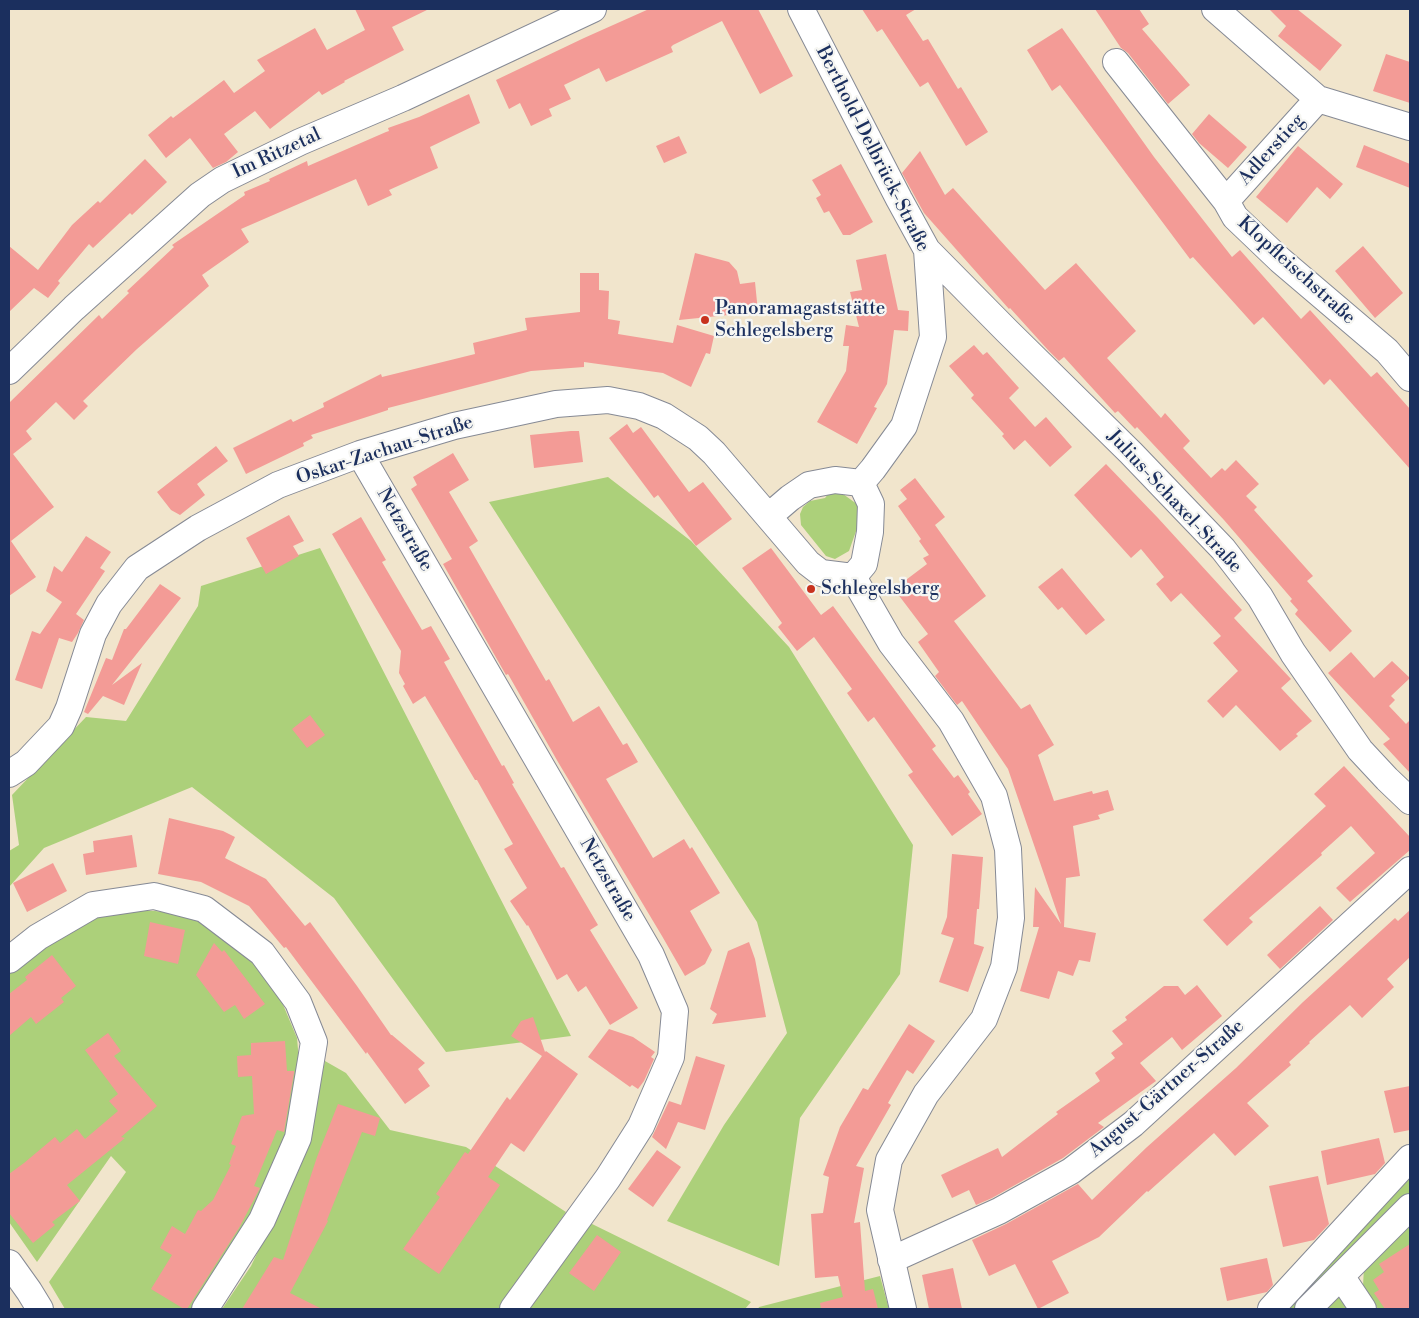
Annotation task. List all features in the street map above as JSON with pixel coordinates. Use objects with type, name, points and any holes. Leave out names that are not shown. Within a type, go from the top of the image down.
[{"type":"street","name":"Im Ritzetal","points":[[9,371],[74,308],[200,195],[222,180],[300,142],[403,98],[593,9]]},
{"type":"street","name":"Berthold-Delbrück-Straße","points":[[801,9],[927,250],[933,337],[904,426],[861,483]]},
{"type":"street","points":[[1215,9],[1311,108],[1410,127]]},
{"type":"street","name":"Klopfleischstraße","points":[[1116,62],[1226,201],[1235,216],[1280,260],[1388,351],[1410,378]]},
{"type":"street","name":"Adlerstieg","points":[[1226,201],[1311,108]]},
{"type":"street","name":"Julius-Schaxel-Straße","points":[[927,250],[1007,332],[1131,453],[1223,549],[1260,597],[1293,653],[1360,750],[1410,801]]},
{"type":"street","name":"Oskar-Zachau-Straße","points":[[9,774],[26,763],[61,726],[70,708],[94,634],[109,604],[138,568],[198,528],[278,485],[360,454],[454,426],[556,404],[608,400],[639,406],[664,416],[698,438],[714,453],[769,516]]},
{"type":"street","name":"Netzstraße","points":[[360,454],[651,955],[675,1010],[671,1057],[641,1126],[608,1178],[513,1309]]},
{"type":"street","points":[[835,480],[861,483],[871,504],[870,532],[864,564],[853,577],[821,572],[808,563],[769,516],[809,485],[835,480]]},
{"type":"street","points":[[853,577],[891,643],[951,721],[994,796],[1008,850],[1011,918],[1004,967],[984,1019],[926,1094],[889,1160],[880,1210],[903,1309]]},
{"type":"street","name":"August-Gärtner-Straße","points":[[891,1260],[999,1211],[1071,1171],[1133,1124],[1410,870]]},
{"type":"street","points":[[9,960],[38,937],[93,905],[154,896],[204,909],[262,953],[298,1002],[314,1042],[298,1138],[262,1220],[205,1309]]},
{"type":"street","points":[[1271,1309],[1410,1158]]},
{"type":"street","points":[[1308,1309],[1410,1207]]},
{"type":"street","points":[[9,1263],[40,1309]]},
{"type":"street","points":[[1341,1276],[1363,1309]]},
{"type":"green space","points":[[608,477],[691,541],[789,647],[913,845],[900,974],[800,1118],[779,1266],[667,1221],[724,1125],[787,1033],[757,922],[489,502]]},
{"type":"green space","points":[[829,493],[843,494],[861,507],[860,520],[849,551],[835,559],[826,556],[801,525],[800,514],[803,507],[810,501],[825,498]]},
{"type":"green space","points":[[320,548],[571,1036],[446,1052],[334,898],[192,787],[44,848],[9,887],[9,851],[19,845],[12,795],[86,717],[126,721],[198,606],[201,586]]},
{"type":"green space","points":[[121,910],[155,911],[185,915],[208,925],[237,944],[279,995],[297,1038],[300,1072],[287,1133],[243,1233],[195,1309],[65,1309],[49,1282],[126,1172],[111,1156],[37,1262],[9,1222],[9,969],[80,920]]},
{"type":"green space","points":[[325,1061],[346,1073],[390,1130],[466,1147],[566,1212],[499,1309],[222,1309],[251,1266],[306,1148]]},
{"type":"green space","points":[[1410,1167],[1410,1199],[1297,1309],[1277,1309]]},
{"type":"green space","points":[[588,1222],[751,1302],[745,1309],[526,1309]]},
{"type":"green space","points":[[1410,1222],[1410,1309],[1378,1309],[1363,1286],[1364,1267]]},
{"type":"green space","points":[[880,1276],[889,1309],[758,1309],[759,1307]]},
{"type":"green space","points":[[1333,1297],[1347,1298],[1355,1309],[1321,1309]]},
{"type":"building","points":[[355,9],[429,9],[392,27],[404,50],[344,81],[322,95],[319,91],[270,129],[255,111],[224,134],[238,152],[226,162],[213,168],[190,138],[166,158],[148,135],[171,116],[173,118],[224,80],[234,93],[265,71],[257,60],[315,28],[327,50],[365,30]]},
{"type":"building","points":[[649,9],[758,9],[793,76],[760,94],[722,21],[673,45],[671,47],[673,52],[606,82],[599,68],[564,85],[571,99],[549,109],[552,116],[531,126],[520,103],[509,109],[496,80]]},
{"type":"building","points":[[862,9],[916,9],[906,15],[923,41],[928,39],[958,89],[961,87],[988,132],[966,146],[928,82],[920,87],[882,29],[877,32]]},
{"type":"building","points":[[1095,9],[1139,9],[1149,24],[1142,29],[1190,85],[1168,104],[1128,53],[1121,48]]},
{"type":"building","points":[[1269,9],[1297,9],[1342,45],[1320,71],[1278,36],[1286,26]]},
{"type":"building","points":[[1062,28],[1154,157],[1232,257],[1240,250],[1301,319],[1310,310],[1371,377],[1377,372],[1410,409],[1410,469],[1330,379],[1324,385],[1263,317],[1254,325],[1193,257],[1190,259],[1060,85],[1052,91],[1027,50]]},
{"type":"building","points":[[1386,54],[1410,62],[1410,103],[1373,91]]},
{"type":"building","points":[[469,94],[480,123],[430,147],[438,168],[389,190],[392,195],[368,206],[356,179],[241,229],[249,242],[202,275],[209,286],[137,349],[83,401],[88,406],[74,420],[56,402],[26,431],[32,439],[13,454],[54,507],[11,541],[36,577],[9,596],[9,403],[99,315],[102,319],[129,293],[127,291],[174,247],[172,245],[245,195],[244,192],[270,181],[269,179],[307,161],[308,166],[389,131],[388,128],[419,117]]},
{"type":"building","points":[[1209,114],[1247,147],[1228,168],[1199,143],[1192,134]]},
{"type":"building","points":[[679,136],[687,153],[664,163],[656,146]]},
{"type":"building","points":[[1364,145],[1410,164],[1410,188],[1356,167]]},
{"type":"building","points":[[1298,146],[1343,184],[1330,199],[1317,187],[1287,223],[1256,197]]},
{"type":"building","points":[[920,151],[945,195],[953,188],[1045,290],[1076,263],[1136,331],[1107,358],[1161,418],[1165,413],[1190,441],[1183,448],[1211,478],[1222,468],[1225,471],[1236,460],[1259,484],[1246,496],[1257,507],[1254,510],[1313,576],[1307,581],[1352,631],[1330,652],[1295,614],[1298,610],[1290,601],[1292,599],[1224,520],[1137,427],[1135,429],[1118,411],[1115,413],[1064,357],[1059,361],[1048,350],[924,213],[902,173]]},
{"type":"building","points":[[145,159],[167,182],[93,248],[89,244],[58,281],[60,283],[48,298],[34,288],[9,312],[9,246],[38,270],[72,225],[98,201],[100,203]]},
{"type":"building","points":[[841,164],[873,222],[850,235],[843,235],[829,211],[824,213],[816,198],[821,195],[812,180]]},
{"type":"building","points":[[1363,246],[1403,293],[1375,318],[1335,271]]},
{"type":"building","points":[[695,253],[729,262],[737,271],[740,284],[755,282],[758,312],[679,320]]},
{"type":"building","points":[[886,254],[898,310],[909,311],[908,331],[894,330],[887,384],[874,407],[877,408],[857,444],[817,422],[846,371],[849,346],[843,346],[846,325],[859,327],[850,292],[862,290],[856,260]]},
{"type":"building","points":[[580,273],[599,273],[599,290],[609,291],[608,319],[620,321],[618,334],[673,343],[677,325],[714,336],[710,354],[706,353],[691,387],[663,373],[584,362],[584,367],[531,371],[388,408],[388,410],[311,435],[313,438],[303,443],[304,446],[246,474],[233,448],[291,419],[293,422],[324,407],[323,403],[381,374],[382,377],[475,354],[473,343],[527,330],[525,318],[580,312]]},
{"type":"building","points":[[974,345],[983,355],[987,352],[1019,388],[1009,398],[1035,427],[1046,417],[1072,447],[1050,467],[1025,440],[1014,450],[1002,436],[1004,434],[971,398],[974,395],[949,366]]},
{"type":"building","points":[[627,424],[633,433],[641,427],[689,492],[703,482],[732,519],[696,546],[658,495],[654,498],[609,438]]},
{"type":"building","points":[[579,431],[583,462],[534,468],[530,435]]},
{"type":"building","points":[[216,446],[228,461],[197,484],[205,495],[180,515],[171,510],[157,492]]},
{"type":"building","points":[[453,453],[469,480],[449,492],[478,541],[469,547],[546,681],[549,679],[573,722],[599,706],[623,745],[627,743],[638,762],[606,779],[653,858],[684,839],[690,849],[692,847],[720,893],[690,911],[712,950],[705,964],[685,976],[508,674],[506,675],[443,564],[452,559],[411,489],[417,485],[413,477]]},
{"type":"building","points":[[1106,464],[1242,610],[1234,618],[1291,679],[1281,688],[1312,721],[1280,751],[1236,705],[1223,718],[1207,701],[1238,671],[1213,643],[1221,636],[1181,593],[1171,602],[1156,584],[1164,577],[1141,549],[1131,558],[1074,495]]},
{"type":"building","points":[[915,478],[945,517],[935,525],[986,596],[954,621],[1021,709],[1030,704],[1054,745],[1038,755],[1054,801],[1092,791],[1093,794],[1108,790],[1114,810],[1098,815],[1100,819],[1073,826],[1080,876],[1066,878],[1064,927],[1096,933],[1090,962],[1079,960],[1073,976],[1058,971],[1049,999],[1020,991],[1039,927],[1033,927],[1035,887],[1061,924],[1008,769],[962,701],[957,705],[935,676],[939,672],[918,642],[928,634],[894,589],[927,564],[923,558],[929,555],[919,541],[921,539],[898,506],[907,499],[900,490]]},
{"type":"building","points":[[289,515],[304,541],[293,546],[299,556],[266,574],[246,538]]},
{"type":"building","points":[[361,517],[386,560],[382,562],[422,630],[431,626],[450,659],[444,662],[502,766],[504,765],[514,783],[512,784],[561,868],[564,867],[598,925],[590,930],[638,1008],[610,1025],[586,986],[578,992],[567,974],[557,980],[528,925],[510,901],[527,888],[504,849],[513,844],[477,780],[475,780],[425,696],[413,704],[403,686],[405,684],[399,673],[401,651],[332,534]]},
{"type":"building","points":[[86,536],[111,552],[100,568],[105,571],[76,614],[84,620],[78,633],[72,642],[59,638],[42,689],[15,680],[32,631],[40,634],[62,602],[46,591],[54,566],[62,572]]},
{"type":"building","points":[[771,548],[821,615],[833,606],[936,746],[932,749],[954,778],[958,775],[970,792],[968,794],[982,814],[952,836],[908,775],[913,772],[874,717],[868,722],[847,693],[852,689],[814,637],[797,651],[778,627],[782,623],[742,568]]},
{"type":"building","points":[[1062,568],[1105,620],[1086,635],[1062,607],[1058,610],[1038,587]]},
{"type":"building","points":[[160,584],[181,598],[112,685],[142,663],[124,705],[103,696],[88,714],[84,712],[106,658],[112,660],[124,629],[126,629]]},
{"type":"building","points":[[1351,652],[1374,678],[1392,661],[1410,678],[1391,696],[1395,700],[1389,706],[1406,724],[1410,720],[1410,773],[1383,744],[1390,739],[1328,673]]},
{"type":"building","points":[[310,715],[325,735],[307,748],[292,729]]},
{"type":"building","points":[[1344,766],[1410,837],[1410,850],[1350,902],[1336,888],[1375,853],[1351,826],[1321,853],[1322,855],[1249,918],[1253,922],[1227,946],[1203,920],[1326,806],[1314,794]]},
{"type":"building","points":[[169,818],[223,831],[235,837],[225,858],[266,879],[305,926],[310,922],[391,1035],[425,1063],[418,1069],[430,1086],[405,1104],[286,947],[284,948],[249,906],[201,882],[158,874]]},
{"type":"building","points":[[132,835],[137,867],[86,875],[83,854],[94,852],[93,841]]},
{"type":"building","points":[[952,854],[983,857],[974,944],[984,947],[968,992],[939,982],[954,938],[941,934],[947,917]]},
{"type":"building","points":[[53,863],[67,891],[27,912],[13,883]]},
{"type":"building","points":[[1320,906],[1333,920],[1280,969],[1267,955]]},
{"type":"building","points":[[1410,910],[1410,957],[1387,979],[1394,987],[1362,1018],[1350,1005],[1289,1062],[1291,1065],[1247,1103],[1269,1126],[1235,1156],[1214,1133],[1147,1191],[1099,1237],[1052,1261],[1069,1293],[1038,1309],[1015,1264],[989,1276],[972,1240],[1006,1224],[1078,1184],[1092,1200],[1395,918],[1398,921]]},
{"type":"building","points":[[150,922],[185,930],[178,964],[144,956]]},
{"type":"building","points":[[749,942],[755,959],[766,1017],[712,1024],[717,1014],[710,1009],[728,951]]},
{"type":"building","points":[[214,943],[222,952],[224,950],[265,1004],[244,1019],[235,1005],[224,1012],[196,975]]},
{"type":"building","points":[[52,955],[76,986],[61,998],[64,1002],[36,1024],[31,1017],[9,1036],[9,994],[27,980],[25,977]]},
{"type":"building","points":[[1197,985],[1222,1016],[1182,1050],[1172,1037],[1140,1063],[1156,1081],[1098,1123],[1104,1127],[1063,1158],[992,1198],[976,1205],[969,1190],[952,1198],[941,1175],[998,1148],[1002,1157],[1058,1114],[1056,1112],[1100,1081],[1095,1073],[1115,1058],[1111,1053],[1123,1044],[1112,1031],[1127,1020],[1125,1017],[1164,986],[1178,986],[1185,995]]},
{"type":"building","points":[[533,1017],[545,1052],[578,1074],[524,1152],[511,1143],[488,1177],[500,1185],[439,1274],[403,1249],[440,1197],[436,1194],[465,1152],[468,1154],[507,1097],[510,1100],[542,1056],[511,1036],[521,1021]]},
{"type":"building","points":[[909,1024],[935,1041],[913,1074],[907,1070],[888,1103],[891,1105],[856,1166],[864,1168],[854,1223],[860,1222],[865,1291],[873,1289],[878,1309],[821,1309],[820,1303],[843,1297],[838,1276],[815,1278],[811,1214],[823,1213],[829,1177],[823,1175],[840,1127],[863,1088],[868,1090]]},
{"type":"building","points":[[609,1029],[633,1037],[655,1052],[651,1057],[654,1059],[644,1081],[638,1089],[632,1085],[630,1087],[588,1057]]},
{"type":"building","points":[[108,1033],[121,1051],[114,1056],[157,1106],[121,1137],[125,1138],[67,1185],[80,1201],[52,1222],[55,1225],[33,1243],[9,1213],[9,1174],[55,1137],[60,1143],[77,1129],[85,1139],[118,1111],[109,1101],[118,1094],[85,1050]]},
{"type":"building","points":[[285,1041],[287,1071],[294,1071],[294,1073],[284,1132],[277,1130],[254,1186],[260,1188],[239,1228],[187,1309],[184,1309],[151,1289],[172,1255],[160,1248],[172,1226],[185,1234],[198,1210],[201,1211],[213,1200],[231,1165],[229,1164],[236,1146],[231,1144],[242,1116],[254,1114],[252,1076],[238,1077],[237,1056],[251,1055],[251,1043]]},
{"type":"building","points":[[696,1056],[725,1065],[705,1130],[678,1122],[666,1149],[652,1137],[669,1101],[681,1105]]},
{"type":"building","points":[[1410,1086],[1410,1130],[1394,1133],[1384,1091]]},
{"type":"building","points":[[338,1104],[380,1118],[375,1136],[362,1132],[328,1221],[290,1293],[322,1309],[242,1309],[274,1257],[283,1260],[317,1157]]},
{"type":"building","points":[[1379,1138],[1385,1163],[1375,1174],[1327,1185],[1321,1151]]},
{"type":"building","points":[[657,1150],[681,1167],[653,1207],[628,1189]]},
{"type":"building","points":[[1318,1176],[1329,1224],[1314,1240],[1283,1247],[1269,1186]]},
{"type":"building","points":[[597,1235],[621,1252],[594,1291],[569,1273]]},
{"type":"building","points":[[1410,1244],[1410,1309],[1385,1309],[1374,1293],[1379,1290],[1373,1280],[1384,1272],[1379,1264]]},
{"type":"building","points":[[1267,1258],[1273,1285],[1267,1292],[1227,1301],[1220,1268]]},
{"type":"building","points":[[953,1268],[962,1309],[929,1309],[922,1275]]},
{"type":"place","name":"Panoramagaststätte Schlegelsberg","points":[[705,320]]},
{"type":"place","name":"Schlegelsberg","points":[[811,589]]}]
